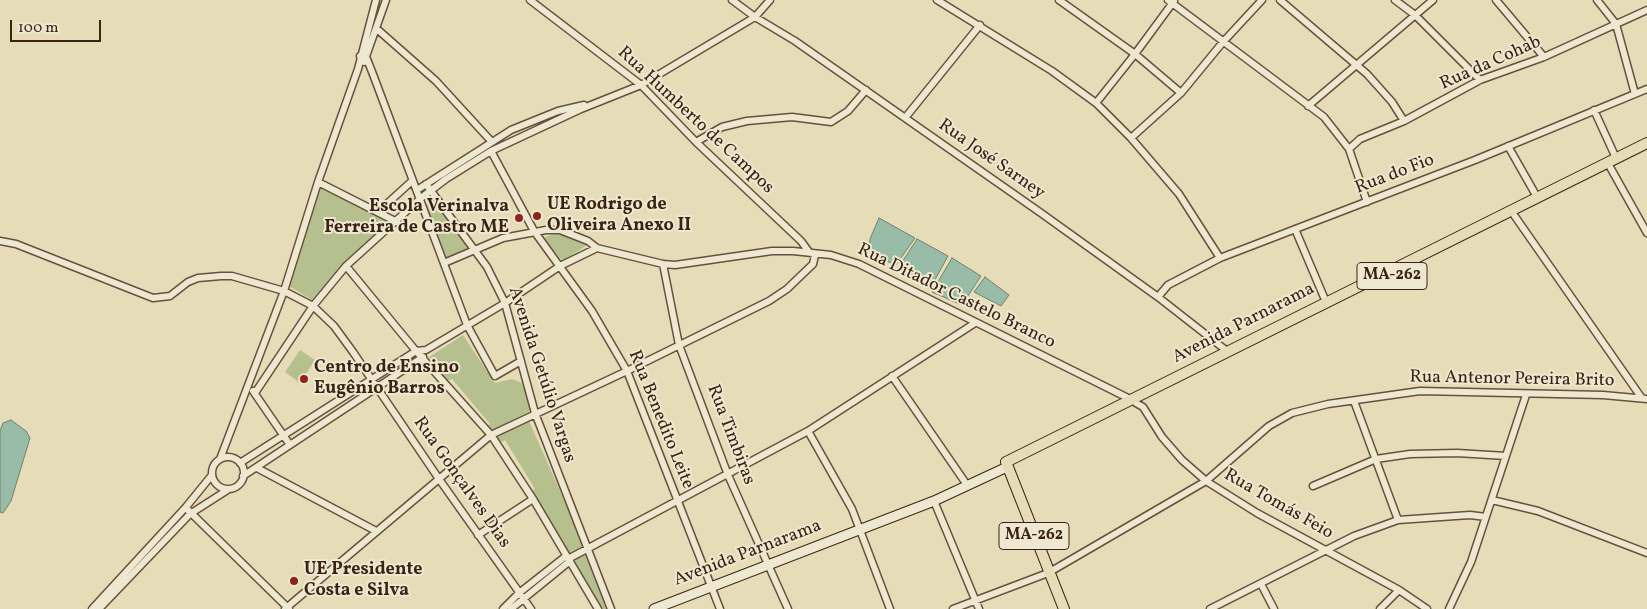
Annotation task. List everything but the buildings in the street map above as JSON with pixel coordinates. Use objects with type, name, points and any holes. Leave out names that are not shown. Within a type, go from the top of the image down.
[{"type":"main road","name":"Avenida Parnarama","points":[[1512,212],[1537,197],[1647,143]]},
{"type":"main road","name":"Avenida Parnarama","points":[[1007,465],[1512,212],[1647,148]]},
{"type":"main road","name":"MA-262","points":[[1007,465],[1048,573],[1064,609]]},
{"type":"street","points":[[376,0],[363,58],[412,181],[421,198],[467,325],[495,376],[520,361]]},
{"type":"street","points":[[92,609],[186,508],[212,475],[214,466],[220,459],[284,291],[318,182],[358,69],[378,29],[386,0]]},
{"type":"street","name":"Rua Humberto de Campos","points":[[530,0],[641,85],[696,142],[801,241],[812,254]]},
{"type":"street","name":"Rua José Sarney","points":[[732,0],[866,90],[1158,296],[1229,353]]},
{"type":"street","points":[[255,393],[314,306],[346,266],[397,222],[421,198],[491,151],[592,104],[641,85],[755,17],[770,0]]},
{"type":"street","points":[[937,0],[1052,71],[1096,103],[1131,138],[1179,194],[1220,258]]},
{"type":"street","points":[[1059,0],[1136,54],[1180,93]]},
{"type":"street","points":[[1131,138],[1180,93],[1262,0]]},
{"type":"street","points":[[1280,0],[1381,89],[1404,121]]},
{"type":"street","points":[[1395,0],[1415,15],[1480,80]]},
{"type":"street","points":[[1308,106],[1433,0]]},
{"type":"street","points":[[1496,0],[1532,40],[1544,57]]},
{"type":"street","points":[[1597,0],[1616,24],[1635,94]]},
{"type":"street","points":[[1096,103],[1136,54],[1172,1],[1223,42],[1324,117],[1349,149],[1367,202]]},
{"type":"street","name":"Rua da Cohab","points":[[1349,149],[1360,139],[1404,121],[1480,80],[1544,57],[1647,10]]},
{"type":"street","points":[[905,118],[980,25]]},
{"type":"street","points":[[378,29],[436,81],[491,141]]},
{"type":"street","name":"Rua do Fio","points":[[1158,296],[1168,285],[1220,258],[1367,202],[1647,89]]},
{"type":"street","points":[[696,142],[722,127],[747,121],[792,117],[831,122],[848,111],[866,90]]},
{"type":"street","points":[[417,190],[511,130],[558,111],[592,104]]},
{"type":"street","points":[[1594,110],[1616,158]]},
{"type":"street","points":[[1508,146],[1537,197]]},
{"type":"street","name":"Rua Benedito Leite","points":[[491,151],[534,231],[592,311],[627,371],[720,609]]},
{"type":"street","points":[[1610,167],[1647,233]]},
{"type":"street","points":[[379,211],[412,181]]},
{"type":"street","points":[[318,182],[379,211],[397,222]]},
{"type":"street","name":"Avenida Getúlio Vargas","points":[[426,184],[466,241],[475,249],[487,267],[505,303],[535,413],[612,609]]},
{"type":"street","points":[[1512,212],[1644,398]]},
{"type":"street","points":[[1295,229],[1327,304]]},
{"type":"street","name":"Rua Ditador Castelo Branco","points":[[444,263],[503,238],[534,231],[560,230],[588,241],[597,248],[663,264],[675,265],[756,252],[831,256],[859,264],[975,322],[1129,403]]},
{"type":"street","name":"Rua Gonçalves Dias","points":[[0,241],[16,244],[153,298],[170,296],[188,282],[209,276],[232,276],[284,291],[314,306],[334,326],[372,378],[439,479],[531,609]]},
{"type":"street","points":[[240,463],[416,351],[426,350],[505,303],[560,266],[597,248]]},
{"type":"street","points":[[186,508],[287,608],[491,435],[769,301],[787,289],[813,264],[812,254]]},
{"type":"street","name":"Rua Timbiras","points":[[663,264],[679,345],[728,475],[788,609]]},
{"type":"street","points":[[346,266],[416,351],[491,435],[533,499],[598,609]]},
{"type":"street","points":[[503,609],[568,559],[587,547],[677,502],[808,431],[975,322]]},
{"type":"street","points":[[99,609],[190,514],[238,485],[243,476],[423,358],[426,350]]},
{"type":"street","points":[[892,376],[966,484]]},
{"type":"street","points":[[248,384],[290,445]]},
{"type":"street","name":"Rua Antenor Pereira Brito","points":[[953,609],[1048,573],[1206,481],[1270,426],[1292,413],[1328,404],[1420,392],[1644,398]]},
{"type":"street","points":[[1449,609],[1471,562],[1526,395]]},
{"type":"street","points":[[1354,401],[1398,520]]},
{"type":"street","name":"Rua Tomás Feio","points":[[1129,403],[1143,407],[1162,437],[1182,460],[1206,481],[1257,513],[1399,590],[1427,609]]},
{"type":"street","points":[[808,431],[852,509],[890,609]]},
{"type":"street","points":[[1313,486],[1376,460],[1410,454],[1457,453],[1506,456]]},
{"type":"street","points":[[220,459],[228,457],[240,463]]},
{"type":"street","points":[[240,463],[243,476]]},
{"type":"street","name":"Avenida Parnarama","points":[[654,609],[933,499],[1007,465]]},
{"type":"street","points":[[257,468],[376,531]]},
{"type":"street","points":[[212,475],[216,483],[229,489]]},
{"type":"street","points":[[478,535],[533,499]]},
{"type":"street","points":[[933,499],[979,609]]},
{"type":"street","points":[[1492,500],[1538,512],[1647,553]]},
{"type":"street","points":[[1210,609],[1354,536],[1398,520],[1470,515],[1486,517]]},
{"type":"street","points":[[1261,584],[1274,609]]},
{"type":"street","points":[[1380,609],[1399,590]]},
{"type":"street","points":[[511,609],[521,595]]},
{"type":"shaded area","points":[[320,188],[388,220],[389,223],[341,266],[312,300],[289,286]]},
{"type":"shaded area","points":[[434,200],[468,247],[447,260],[426,204]]},
{"type":"shaded area","points":[[879,218],[915,238],[896,265],[877,257],[869,251],[870,239]]},
{"type":"shaded area","points":[[555,234],[565,235],[587,245],[564,260],[561,259],[545,241],[545,237]]},
{"type":"shaded area","points":[[917,239],[948,256],[930,289],[897,270]]},
{"type":"shaded area","points":[[952,258],[981,276],[962,305],[932,292]]},
{"type":"shaded area","points":[[985,277],[1009,295],[1001,306],[974,292]]},
{"type":"shaded area","points":[[463,335],[495,383],[512,379],[522,383],[529,399],[530,411],[491,432],[486,427],[490,424],[452,379],[447,381],[429,357]]},
{"type":"shaded area","points":[[300,350],[315,360],[300,383],[285,372]]},
{"type":"shaded area","points":[[11,420],[26,431],[30,438],[11,501],[3,513],[0,512],[0,431],[3,423]]},
{"type":"shaded area","points":[[529,421],[584,545],[569,553],[531,492],[535,489],[505,440],[500,443],[497,436]]},
{"type":"shaded area","points":[[586,552],[609,609],[601,609],[571,560]]},
{"type":"place","name":"UE Rodrigo de Oliveira Anexo II","points":[[537,216]]},
{"type":"place","name":"Escola Verinalva Ferreira de Castro ME","points":[[519,218]]},
{"type":"place","name":"Centro de Ensino Eugênio Barros","points":[[304,379]]},
{"type":"place","name":"UE Presidente Costa e Silva","points":[[294,581]]}]
